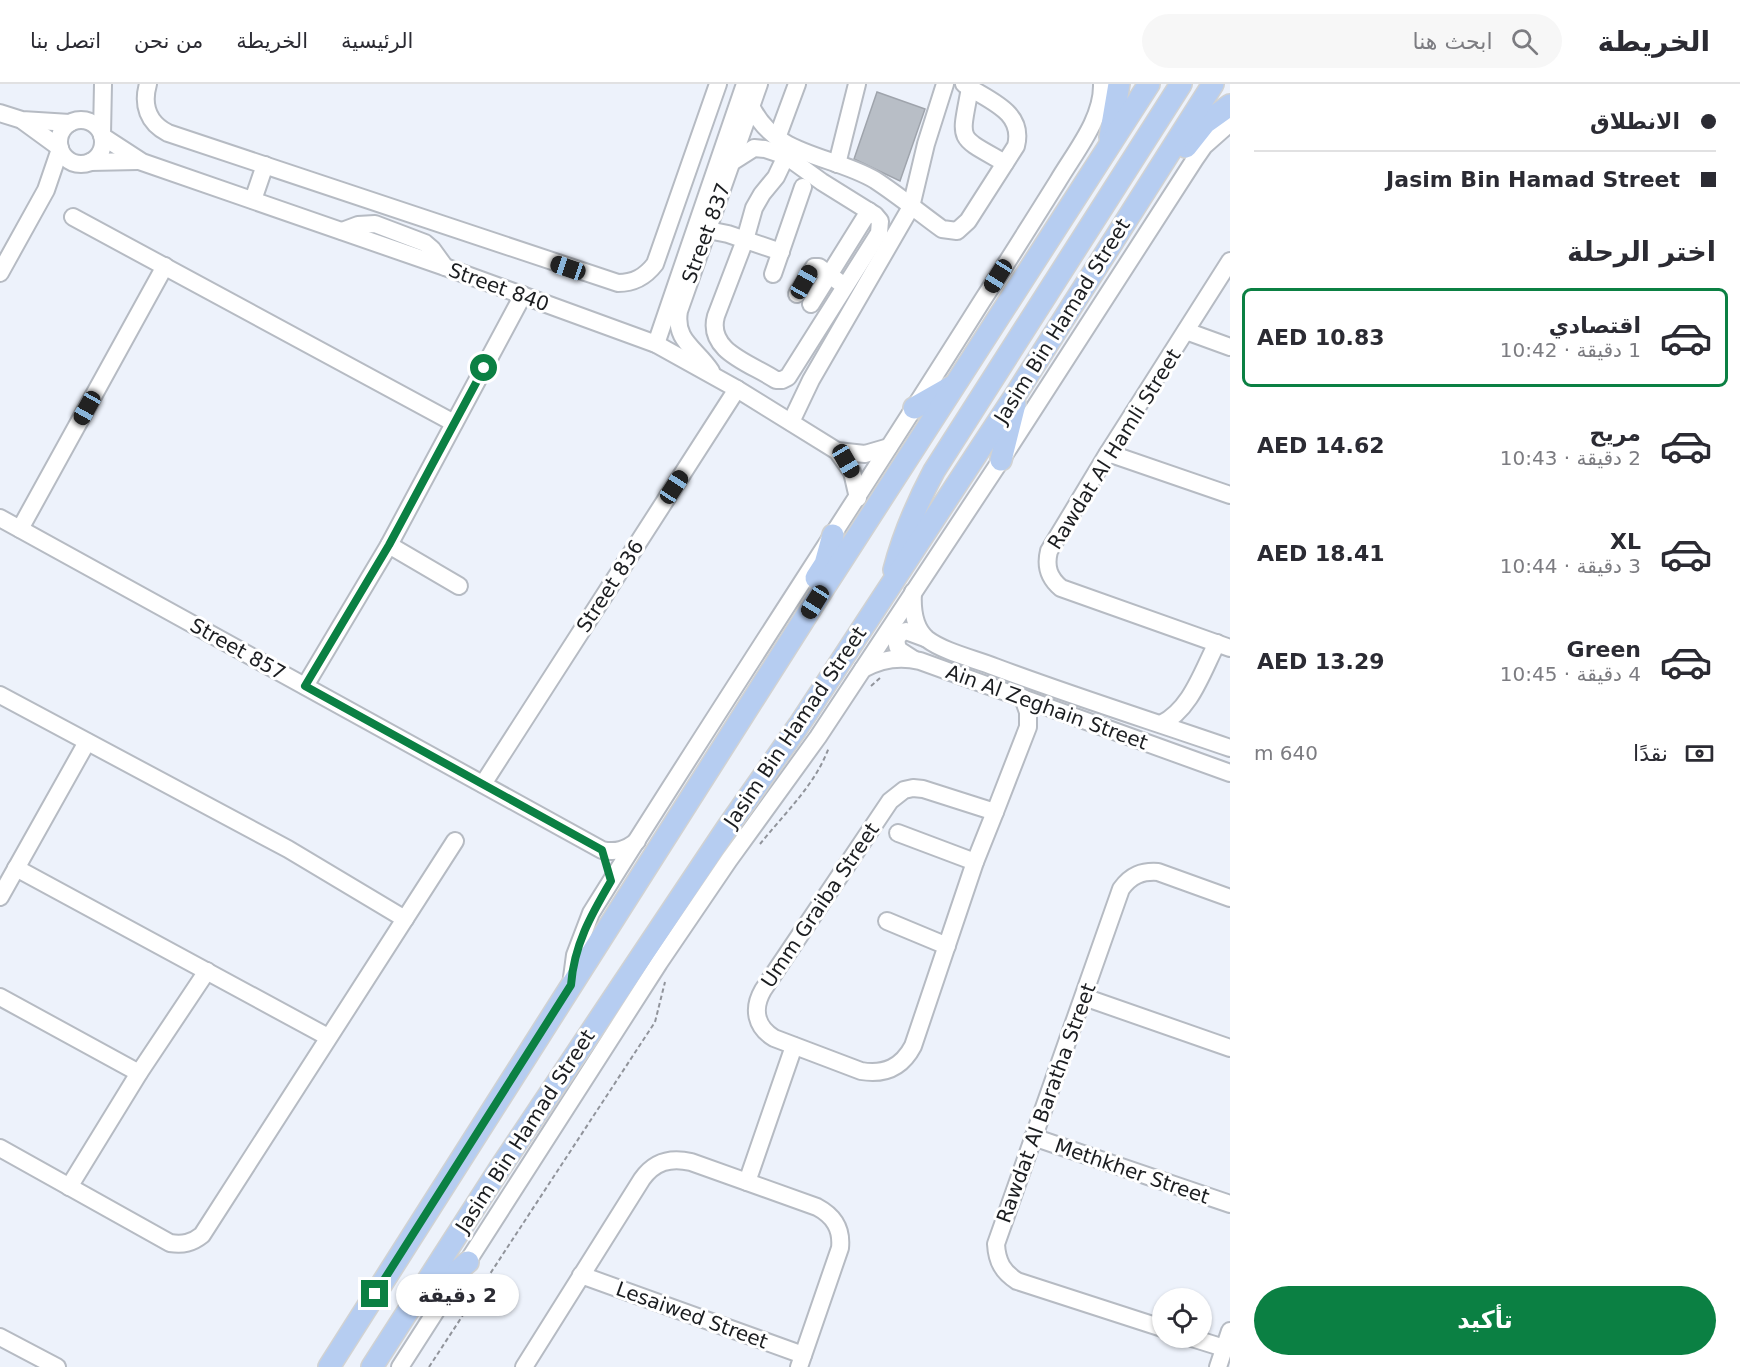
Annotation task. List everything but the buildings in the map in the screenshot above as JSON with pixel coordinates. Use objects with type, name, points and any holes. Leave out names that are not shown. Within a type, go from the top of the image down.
[{"type":"main road","points":[[1109,146],[1110,125],[1119,84]]},
{"type":"main road","name":"Jasim Bin Hamad Street","points":[[329,1367],[798,629],[1149,84]]},
{"type":"main road","points":[[891,585],[900,546],[915,508],[934,471],[1181,84]]},
{"type":"main road","name":"Jasim Bin Hamad Street","points":[[372,1367],[506,1158],[727,828],[799,725],[1018,392],[1213,84]]},
{"type":"main road","points":[[1151,181],[1175,158],[1205,123],[1230,105]]},
{"type":"main road","points":[[914,408],[954,386]]},
{"type":"main road","points":[[1001,459],[1018,392]]},
{"type":"main road","points":[[798,629],[802,602],[825,564],[833,535]]},
{"type":"main road","points":[[387,1344],[440,1286],[468,1262]]},
{"type":"street","points":[[0,273],[4,256],[46,190],[60,148],[59,136],[86,108],[103,84]]},
{"type":"street","points":[[46,190],[84,162],[99,154],[102,148],[103,84]]},
{"type":"street","points":[[148,84],[146,110],[161,129],[610,282],[627,283],[650,272],[658,257],[718,84]]},
{"type":"street","name":"Street 837","points":[[656,344],[745,84]]},
{"type":"street","name":"Street 837","points":[[713,374],[699,354],[682,337],[677,321],[759,84]]},
{"type":"street","points":[[777,138],[797,84]]},
{"type":"street","points":[[837,164],[857,84]]},
{"type":"street","points":[[791,422],[811,380],[911,207],[926,144],[945,84]]},
{"type":"street","name":"Jasim Bin Hamad Street","points":[[571,985],[575,955],[582,934],[611,881],[1034,220],[1092,124],[1102,96],[1102,84]]},
{"type":"street","points":[[751,106],[757,119],[777,138],[801,151],[875,180],[942,229],[957,231],[968,221],[1016,146],[1018,138],[1014,122],[1004,108],[967,86],[963,135],[969,142],[1005,163]]},
{"type":"street","points":[[0,113],[22,120],[89,121],[102,135]]},
{"type":"street","points":[[22,120],[60,148],[67,159],[84,162]]},
{"type":"street","name":"Jasim Bin Hamad Street","points":[[400,1367],[659,963],[863,669],[1195,159],[1204,146],[1230,123]]},
{"type":"street","name":"Street 840","points":[[102,135],[142,162],[445,267],[656,344],[737,388],[837,451],[852,472],[858,498]]},
{"type":"street","points":[[732,162],[754,148],[786,156],[878,218],[880,229],[788,377],[782,380],[776,380],[725,349],[715,335],[716,316],[745,240],[754,208],[776,177],[786,156]]},
{"type":"street","name":"Street 840","points":[[84,162],[142,162]]},
{"type":"street","points":[[253,200],[265,165]]},
{"type":"street","points":[[773,274],[803,187]]},
{"type":"street","points":[[375,224],[381,205]]},
{"type":"street","points":[[805,298],[827,273],[865,209]]},
{"type":"street","points":[[73,217],[454,423]]},
{"type":"street","points":[[342,231],[358,225],[375,224],[425,243],[445,267]]},
{"type":"street","points":[[708,230],[781,252]]},
{"type":"street","name":"Rawdat Al Hamli Street","points":[[1161,724],[1174,717],[1185,705],[1223,646],[1061,588],[1050,576],[1047,560],[1049,551],[1107,453],[1230,261]]},
{"type":"street","points":[[20,529],[165,267]]},
{"type":"street","points":[[827,273],[845,286]]},
{"type":"street","points":[[305,686],[389,545],[523,295]]},
{"type":"street","points":[[1186,331],[1230,347]]},
{"type":"street","name":"Street 836","points":[[483,784],[737,388]]},
{"type":"street","name":"Street 840","points":[[837,451],[865,454],[889,447]]},
{"type":"street","points":[[1107,453],[1230,495]]},
{"type":"street","name":"Street 857","points":[[0,519],[602,850]]},
{"type":"street","points":[[389,545],[459,586]]},
{"type":"street","points":[[913,592],[913,612],[926,638]]},
{"type":"street","points":[[914,659],[899,650],[896,641],[898,636],[906,631],[926,638]]},
{"type":"street","name":"Ain Al Zeghain Street","points":[[926,638],[941,647],[1010,673],[1230,748]]},
{"type":"street","name":"Ain Al Zeghain Street","points":[[863,669],[888,660],[914,659],[1230,773]]},
{"type":"street","points":[[0,695],[288,849],[405,919]]},
{"type":"street","points":[[1023,698],[1028,712],[1028,728]]},
{"type":"street","points":[[1185,705],[1187,720],[1195,736]]},
{"type":"street","name":"Umm Graiba Street","points":[[995,812],[923,789],[904,790],[890,801],[758,998],[757,1017],[766,1033],[861,1071],[882,1072],[892,1069],[908,1055],[975,862],[995,812],[1028,728],[1051,708]]},
{"type":"street","points":[[0,897],[87,742]]},
{"type":"street","points":[[898,833],[975,862]]},
{"type":"street","points":[[0,1148],[170,1243],[179,1245],[195,1240],[202,1234],[455,841]]},
{"type":"street","points":[[611,881],[602,850],[617,851],[637,841]]},
{"type":"street","points":[[16,868],[328,1037]]},
{"type":"street","name":"Rawdat Al Baratha Street","points":[[1152,1325],[1017,1281],[1001,1266],[996,1244],[1122,889],[1133,876],[1158,872],[1230,898]]},
{"type":"street","points":[[887,921],[947,946]]},
{"type":"street","points":[[69,1187],[139,1073],[207,971]]},
{"type":"street","points":[[0,997],[139,1073]]},
{"type":"street","points":[[1084,997],[1230,1048]]},
{"type":"street","points":[[747,1182],[794,1046]]},
{"type":"street","name":"Methkher Street","points":[[1034,1137],[1230,1204]]},
{"type":"street","points":[[524,1367],[642,1179],[663,1161],[682,1160],[825,1211],[840,1231],[838,1256],[801,1361]]},
{"type":"street","name":"Lesaiwed Street","points":[[581,1275],[801,1361]]},
{"type":"street","points":[[1218,1367],[1230,1331]]},
{"type":"street","points":[[0,1337],[57,1367]]},
{"type":"street","points":[[1212,1344],[1224,1348]]},
{"type":"path","points":[[870,686],[886,674]]},
{"type":"path","points":[[758,846],[810,783],[824,763],[831,742]]},
{"type":"path","points":[[429,1367],[656,1022],[666,980]]},
{"type":"route","points":[[375,1294],[571,985],[579,941],[591,914],[611,881],[602,850],[305,686],[389,545],[484,368]]}]
